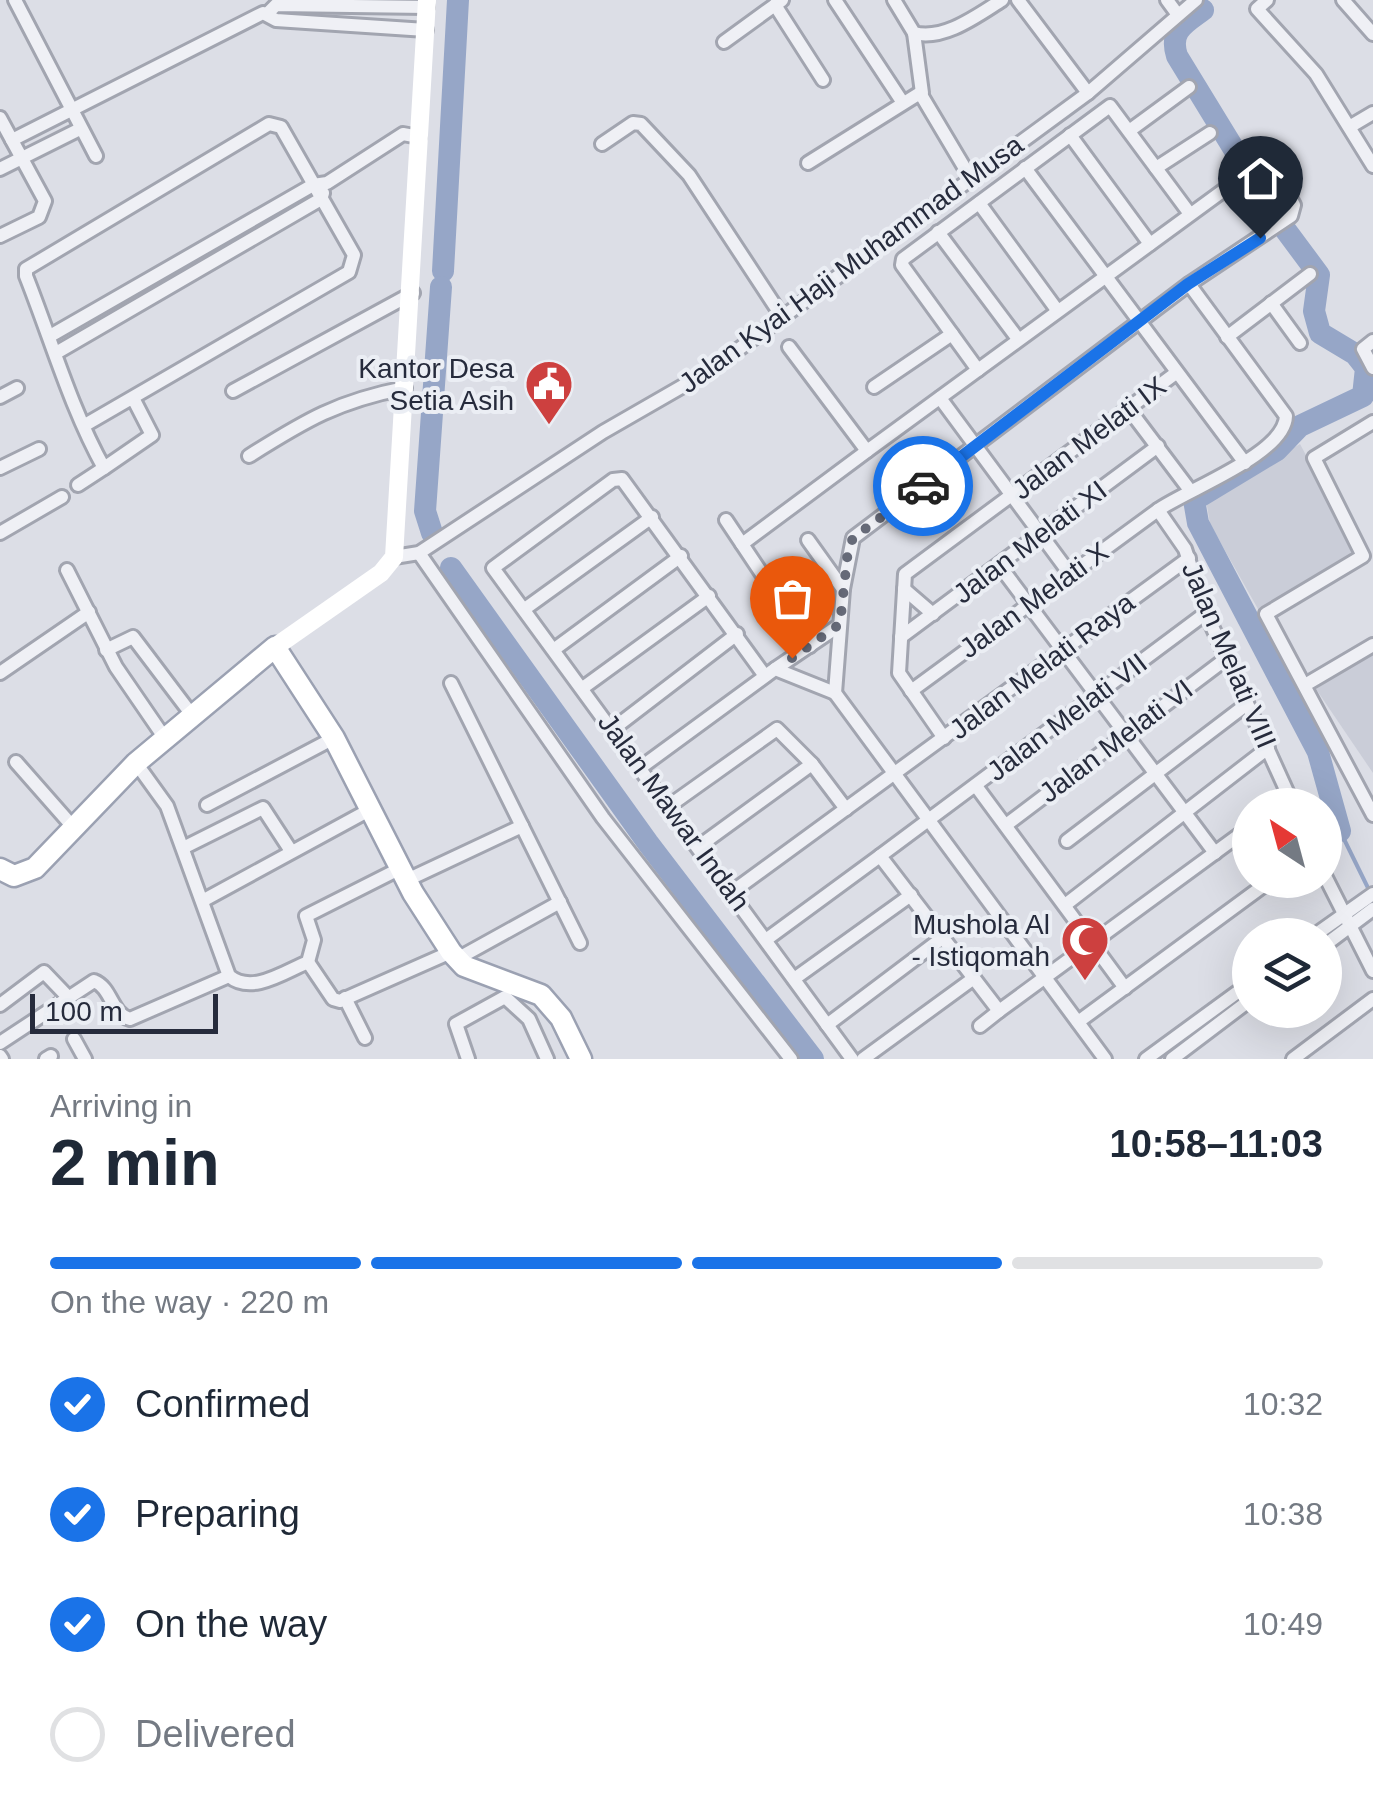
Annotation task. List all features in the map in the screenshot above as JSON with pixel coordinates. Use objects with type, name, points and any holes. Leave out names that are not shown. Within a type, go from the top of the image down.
[{"type":"main road","points":[[2,873],[35,868],[164,737],[275,648],[334,738],[374,808],[404,874],[454,956],[541,996],[561,1018],[580,1059]]},
{"type":"street","points":[[15,0],[96,156]]},
{"type":"street","points":[[835,0],[903,103]]},
{"type":"street","points":[[914,32],[923,35],[965,24],[1002,0]]},
{"type":"street","points":[[1018,0],[1088,94]]},
{"type":"street","points":[[1168,0],[1178,15]]},
{"type":"street","name":"Jalan Kyai Haji Muhammad Musa","points":[[423,550],[604,432],[710,371],[1088,94],[1196,0]]},
{"type":"street","points":[[1267,0],[1257,9],[1316,74],[1373,164]]},
{"type":"street","points":[[1343,0],[1373,33]]},
{"type":"street","points":[[897,1],[914,32],[922,94],[970,177]]},
{"type":"street","points":[[724,42],[779,2],[824,80]]},
{"type":"street","points":[[12,140],[269,9],[427,4],[413,294],[394,557],[381,573],[275,648]]},
{"type":"street","points":[[338,23],[341,6]]},
{"type":"street","points":[[269,9],[338,23],[426,30]]},
{"type":"street","points":[[1129,132],[1188,87]]},
{"type":"street","points":[[808,164],[922,94]]},
{"type":"street","points":[[978,370],[902,265],[905,257],[1070,134],[1109,106],[1190,214]]},
{"type":"street","points":[[1351,126],[1373,113]]},
{"type":"street","points":[[0,118],[45,201],[43,211],[0,236]]},
{"type":"street","points":[[85,424],[134,400],[349,272],[354,255],[321,199],[320,184],[281,127],[269,124],[30,263],[26,276],[85,424],[104,468]]},
{"type":"street","points":[[602,144],[633,124],[640,124],[689,175],[783,318]]},
{"type":"street","points":[[0,169],[80,129]]},
{"type":"street","points":[[1156,168],[1210,132]]},
{"type":"street","points":[[50,336],[403,134],[419,137]]},
{"type":"street","points":[[1070,134],[1150,244]]},
{"type":"street","points":[[835,693],[848,550],[856,536],[1188,284],[1284,220],[1294,205],[1276,170],[1268,164],[1252,170]]},
{"type":"street","points":[[1025,168],[1245,463]]},
{"type":"street","points":[[742,544],[1056,310],[1236,182]]},
{"type":"street","points":[[56,352],[321,199]]},
{"type":"street","points":[[979,204],[1056,310]]},
{"type":"street","points":[[938,232],[1018,340]]},
{"type":"street","points":[[179,262],[186,277]]},
{"type":"street","points":[[1188,284],[1227,337],[1310,274]]},
{"type":"street","points":[[234,391],[413,294]]},
{"type":"street","points":[[1272,303],[1300,343]]},
{"type":"street","points":[[874,387],[952,334]]},
{"type":"street","name":"Jalan Melati X","points":[[911,691],[1188,489],[1245,463],[1280,434],[1286,420],[1227,337]]},
{"type":"street","points":[[1373,341],[1363,350],[1373,368]]},
{"type":"street","points":[[789,346],[868,451]]},
{"type":"street","name":"Jalan Melati IX","points":[[904,589],[907,571],[1176,373]]},
{"type":"street","points":[[0,398],[17,388]]},
{"type":"street","points":[[249,456],[307,419],[350,399],[405,388]]},
{"type":"street","points":[[940,398],[1070,574]]},
{"type":"street","points":[[78,485],[152,435],[134,400]]},
{"type":"street","points":[[1128,408],[1188,489]]},
{"type":"street","points":[[1373,422],[1314,458],[1363,556],[1266,614],[1373,815]]},
{"type":"street","name":"Jalan Melati XI","points":[[901,638],[1158,446]]},
{"type":"street","points":[[0,468],[39,449]]},
{"type":"street","name":"Jalan Mawar Indah","points":[[652,517],[627,482],[614,480],[493,568],[556,648],[852,1059]]},
{"type":"street","points":[[0,534],[62,498]]},
{"type":"street","name":"Jalan Melati VIII","points":[[1158,510],[1188,558],[1206,613],[1268,748],[1282,788]]},
{"type":"street","points":[[526,608],[652,517],[770,673],[835,693],[1104,1059]]},
{"type":"street","points":[[726,520],[810,646]]},
{"type":"street","points":[[808,540],[843,590]]},
{"type":"street","points":[[394,557],[423,550],[602,818],[790,1059]]},
{"type":"street","points":[[556,648],[681,556]]},
{"type":"street","name":"Jalan Melati Raya","points":[[732,892],[1188,558]]},
{"type":"street","points":[[1000,565],[1215,853]]},
{"type":"street","points":[[67,570],[106,650],[164,737]]},
{"type":"street","points":[[904,589],[933,614]]},
{"type":"street","points":[[904,589],[899,673],[944,738]]},
{"type":"street","points":[[584,687],[709,596]]},
{"type":"street","points":[[0,673],[89,612]]},
{"type":"street","name":"Jalan Melati VII","points":[[767,940],[1206,613]]},
{"type":"street","points":[[640,768],[840,624]]},
{"type":"street","points":[[614,729],[737,634]]},
{"type":"street","points":[[106,650],[132,637],[192,715]]},
{"type":"street","points":[[1304,686],[1373,645]]},
{"type":"street","name":"Jalan Melati VI","points":[[1006,825],[1227,658]]},
{"type":"street","points":[[451,683],[580,943]]},
{"type":"street","points":[[1067,841],[1248,704]]},
{"type":"street","points":[[669,806],[777,729],[812,764],[846,809]]},
{"type":"street","points":[[207,804],[334,738]]},
{"type":"street","points":[[1065,905],[1268,748]]},
{"type":"street","points":[[16,762],[74,828]]},
{"type":"street","points":[[136,763],[167,806],[229,976],[247,986],[308,962]]},
{"type":"street","points":[[698,847],[812,764]]},
{"type":"street","points":[[976,786],[1125,988]]},
{"type":"street","points":[[183,848],[263,808],[290,851]]},
{"type":"street","points":[[204,900],[374,808]]},
{"type":"street","points":[[522,826],[306,916],[314,939],[308,962],[332,999],[345,998],[454,956],[560,902]]},
{"type":"street","points":[[980,1026],[1232,840]]},
{"type":"street","points":[[880,856],[999,1011]]},
{"type":"street","points":[[794,979],[911,895]]},
{"type":"street","points":[[1078,1022],[1247,898]]},
{"type":"street","points":[[1336,898],[1373,970]]},
{"type":"street","points":[[1342,922],[1370,904]]},
{"type":"street","points":[[1342,926],[1347,920]]},
{"type":"street","points":[[827,1024],[940,938]]},
{"type":"street","points":[[0,1005],[44,972],[67,996]]},
{"type":"street","points":[[1,1048],[67,996],[98,982],[119,1013],[130,1019],[229,976]]},
{"type":"street","points":[[862,1059],[974,978]]},
{"type":"street","points":[[345,998],[365,1038]]},
{"type":"street","points":[[468,1059],[456,1024],[506,998],[529,1019],[547,1059]]},
{"type":"street","points":[[1292,1059],[1373,999]]},
{"type":"street","points":[[1172,1059],[1232,1003]]},
{"type":"street","points":[[1146,1059],[1232,1006]]},
{"type":"street","points":[[74,1039],[85,1059]]},
{"type":"shaded area","points":[[1300,444],[1358,552],[1258,609],[1210,524],[1206,500]]},
{"type":"shaded area","points":[[1373,651],[1373,773],[1316,689]]},
{"type":"waterway","points":[[443,271],[458,0]]},
{"type":"waterway","points":[[1203,10],[1177,34],[1177,56],[1273,213],[1319,275],[1314,311],[1320,333],[1355,354],[1366,368],[1363,396],[1300,426],[1277,450],[1194,500],[1198,523],[1318,752],[1328,788]]},
{"type":"waterway","points":[[432,533],[425,511],[441,287]]},
{"type":"waterway","points":[[451,568],[648,843],[813,1059]]},
{"type":"waterway","points":[[1342,835],[1371,894]]},
{"type":"way so far","points":[[792,658],[840,624],[848,550],[853,538],[923,486]]},
{"type":"place","name":"Kantor Desa Setia Asih","points":[[549,426]]},
{"type":"place","name":"Mushola Al - Istiqomah","points":[[1085,982]]},
{"type":"route","points":[[923,486],[1188,284],[1260,238]]}]
